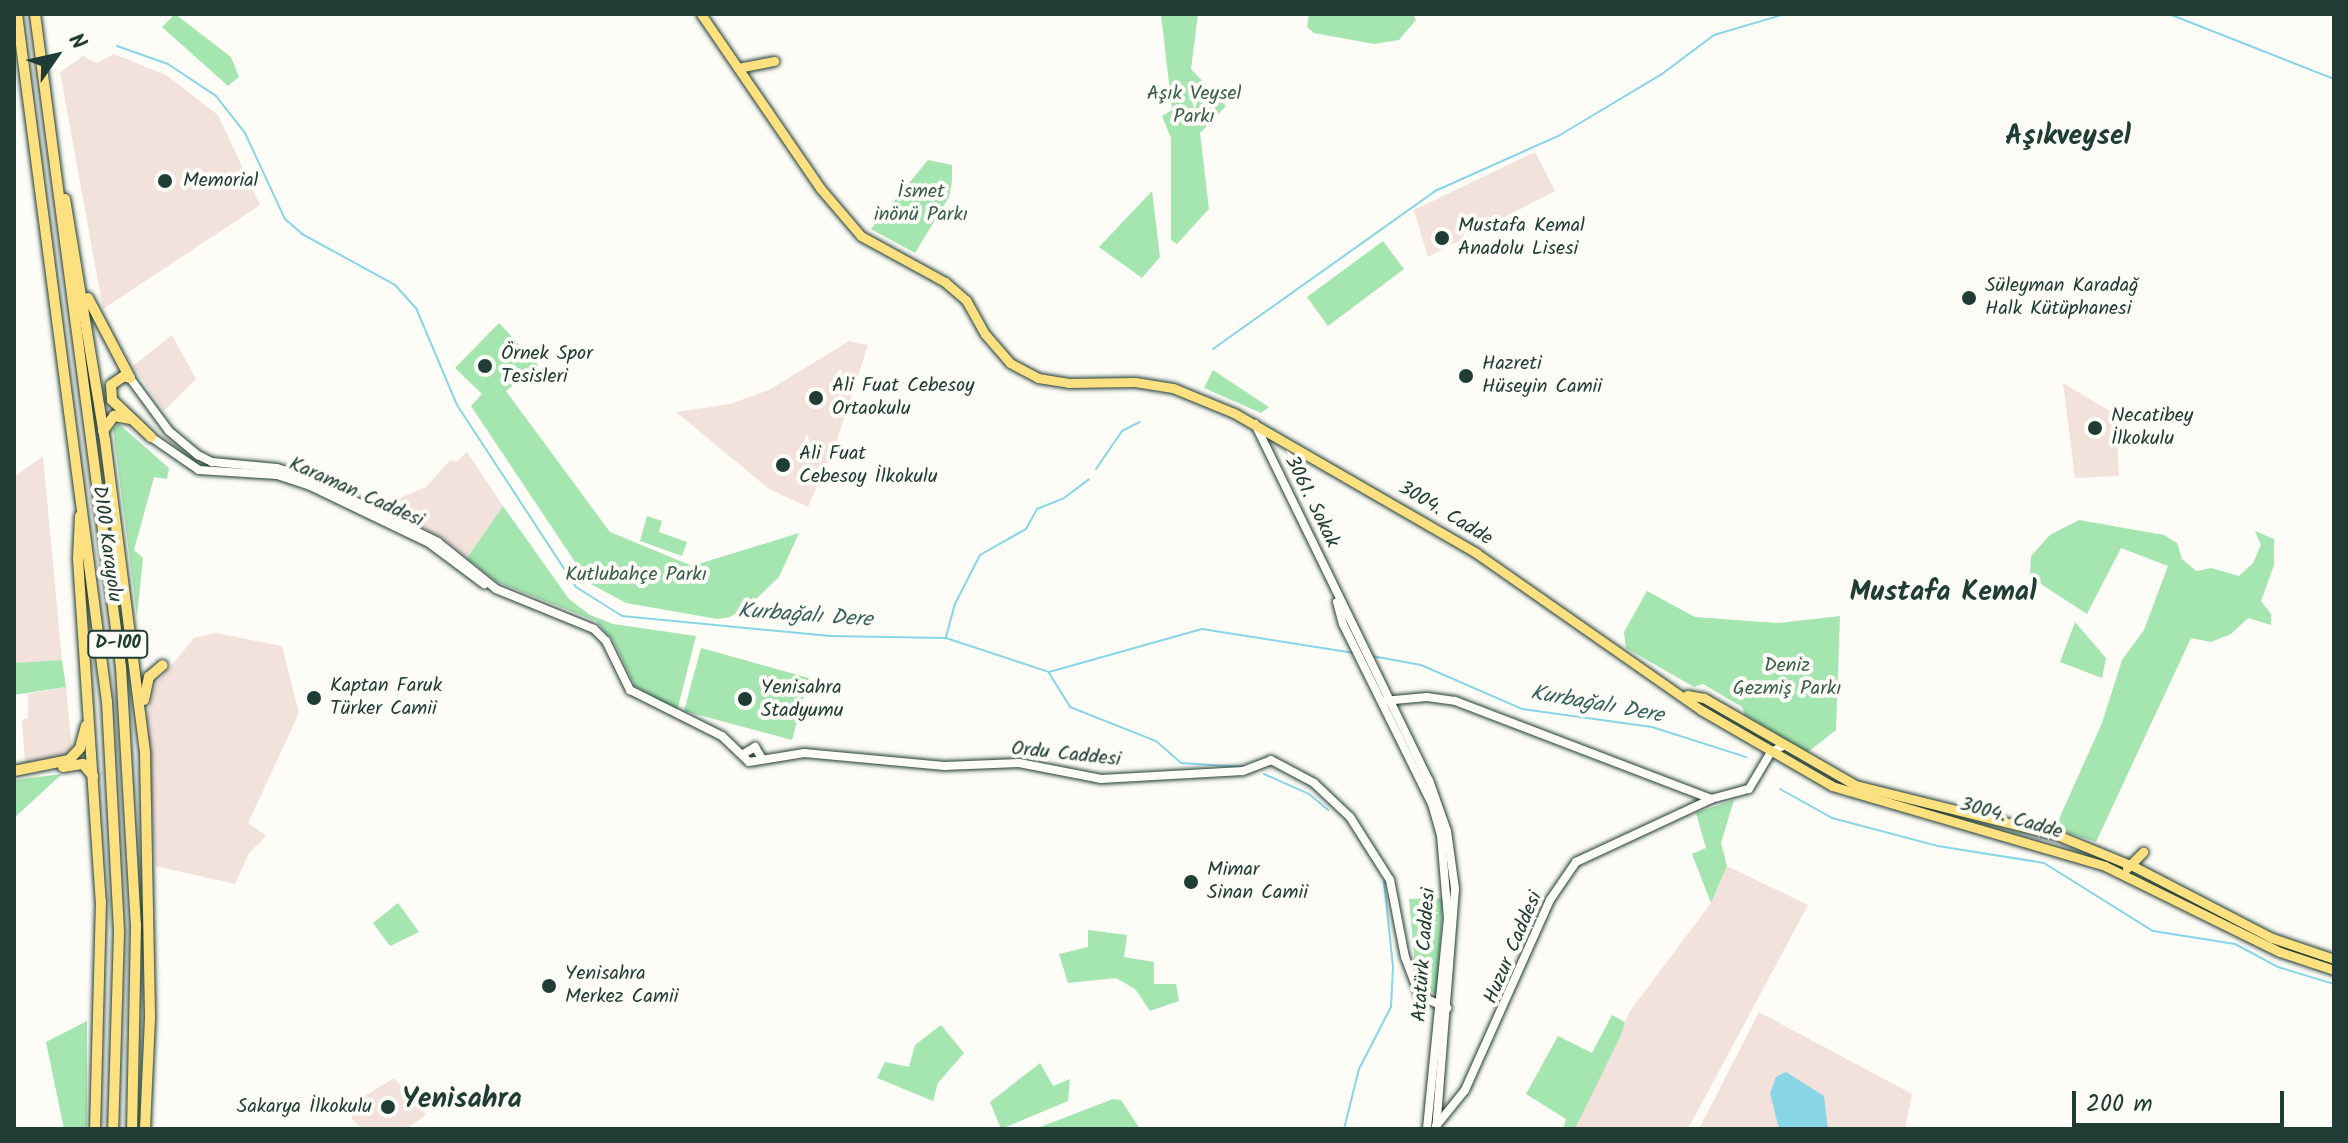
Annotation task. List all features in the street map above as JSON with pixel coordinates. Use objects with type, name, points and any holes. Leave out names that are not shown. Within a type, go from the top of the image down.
[{"type":"highway","name":"D100 Karayolu","points":[[17,14],[81,490],[114,810],[119,932],[113,1129]]},
{"type":"highway","name":"D100 Karayolu","points":[[35,14],[121,667],[136,925],[134,1129]]},
{"type":"highway","points":[[55,163],[82,285],[143,732]]},
{"type":"highway","points":[[82,285],[130,378]]},
{"type":"highway","points":[[130,378],[124,376],[111,385],[112,400],[151,437]]},
{"type":"highway","points":[[103,431],[114,416],[124,414],[151,437]]},
{"type":"highway","points":[[81,490],[78,559],[94,777],[102,967],[93,1129]]},
{"type":"highway","points":[[134,660],[147,668],[163,665],[145,689]]},
{"type":"highway","points":[[136,674],[145,689],[143,732],[149,971],[145,1129]]},
{"type":"highway","points":[[51,769],[80,748],[89,709]]},
{"type":"highway","points":[[14,773],[79,764],[94,777]]},
{"type":"highway","points":[[134,1129],[149,971]]},
{"type":"main road","name":"3004. Cadde","points":[[701,14],[820,188],[861,236],[945,282],[966,300],[985,334],[1010,363],[1038,378],[1069,383],[1135,382],[1173,388],[1255,423],[1476,553],[1771,752],[1857,796],[2067,853],[2112,875],[2126,867]]},
{"type":"main road","points":[[738,68],[774,61]]},
{"type":"main road","points":[[130,378],[169,431],[198,455],[212,462],[277,468],[306,477],[438,542],[496,589]]},
{"type":"main road","name":"3061. Sokak","points":[[1255,423],[1361,654]]},
{"type":"main road","name":"Karaman Caddesi","points":[[151,437],[199,470],[277,475],[308,485],[429,543],[474,581],[496,589]]},
{"type":"main road","name":"Ordu Caddesi","points":[[496,589],[594,629],[606,641],[630,690],[745,753],[752,763],[761,757],[804,753],[944,766],[1019,763],[1101,779],[1243,771],[1271,760],[1314,783],[1350,817],[1390,880],[1410,975],[1420,996],[1443,1008]]},
{"type":"main road","name":"Atatürk Caddesi","points":[[1361,654],[1447,831],[1452,890],[1432,1128]]},
{"type":"main road","name":"3004. Cadde","points":[[1685,695],[1704,698],[1855,785],[2009,821],[2117,858]]},
{"type":"main road","points":[[1384,700],[1427,697],[1465,704],[1711,799]]},
{"type":"main road","points":[[1771,752],[1783,746]]},
{"type":"main road","name":"Huzur Caddesi","points":[[1432,1128],[1465,1090],[1550,900],[1576,862],[1711,799],[1749,789],[1771,752]]},
{"type":"main road","points":[[2117,858],[2143,852]]},
{"type":"main road","points":[[2126,867],[2143,852]]},
{"type":"main road","points":[[2143,852],[2142,863],[2152,876]]},
{"type":"main road","points":[[2117,858],[2136,880],[2280,952],[2334,970]]},
{"type":"main road","points":[[2126,867],[2152,876],[2272,938],[2334,959]]},
{"type":"shaded area","name":"Memorial","points":[[114,54],[166,75],[218,115],[260,205],[103,309],[60,72],[83,56],[97,63]]},
{"type":"shaded area","points":[[1535,152],[1555,191],[1428,257],[1414,210]]},
{"type":"shaded area","points":[[172,335],[196,379],[164,411],[133,366]]},
{"type":"shaded area","name":"Ali Fuat Cebesoy İlkokulu","points":[[849,341],[868,345],[837,440],[808,507],[769,489],[676,412],[730,404],[769,390]]},
{"type":"shaded area","name":"Necatibey İlkokulu","points":[[2063,383],[2125,420],[2117,437],[2119,476],[2075,478]]},
{"type":"shaded area","points":[[467,452],[503,506],[467,558],[443,538],[388,510],[395,500],[426,487],[450,460],[456,462]]},
{"type":"shaded area","points":[[43,456],[62,660],[14,663],[14,477]]},
{"type":"shaded area","points":[[216,633],[282,646],[299,713],[248,823],[266,836],[249,853],[235,884],[155,866],[147,716],[156,684],[194,638]]},
{"type":"shaded area","points":[[66,687],[72,749],[61,757],[25,763],[22,720],[28,718],[28,694]]},
{"type":"shaded area","points":[[1727,866],[1808,905],[1695,1116],[1687,1129],[1575,1129],[1630,1011],[1711,903]]},
{"type":"shaded area","points":[[1759,1012],[1912,1094],[1905,1129],[1699,1129]]},
{"type":"shaded area","name":"Sakarya İlkokulu","points":[[394,1078],[426,1115],[406,1129],[362,1129],[351,1118],[360,1099]]},
{"type":"green space","points":[[175,14],[231,57],[239,77],[228,86],[162,27]]},
{"type":"green space","name":"Aşık Veysel Parkı","points":[[1161,14],[1198,14],[1191,69],[1226,106],[1200,133],[1209,209],[1177,244],[1171,240],[1171,138],[1162,116],[1172,110]]},
{"type":"green space","points":[[1309,14],[1413,14],[1416,20],[1399,40],[1374,44],[1314,33],[1307,27]]},
{"type":"green space","name":"İsmet inönü Parkı","points":[[928,160],[952,165],[952,181],[949,197],[915,253],[871,229]]},
{"type":"green space","points":[[1152,191],[1160,257],[1142,278],[1099,247]]},
{"type":"green space","points":[[1383,241],[1404,269],[1328,326],[1307,297]]},
{"type":"green space","name":"Kutlubahçe Parkı","points":[[499,323],[538,365],[506,391],[610,532],[692,566],[799,533],[779,577],[753,602],[730,617],[717,619],[626,603],[589,583],[471,406],[482,394],[455,368]]},
{"type":"green space","points":[[1213,370],[1269,407],[1261,413],[1204,388]]},
{"type":"green space","points":[[119,424],[169,468],[167,479],[154,477],[134,550],[143,558],[137,616],[113,429]]},
{"type":"green space","points":[[503,506],[569,599],[590,615],[613,624],[696,636],[677,711],[635,686],[613,640],[596,621],[497,582],[467,558]]},
{"type":"green space","points":[[647,516],[662,521],[659,532],[687,542],[682,556],[640,541]]},
{"type":"green space","points":[[2079,520],[2164,535],[2177,543],[2182,559],[2196,571],[2211,568],[2239,576],[2253,563],[2261,545],[2255,531],[2274,539],[2274,565],[2261,601],[2271,614],[2271,625],[2248,618],[2231,634],[2211,642],[2191,638],[2096,842],[2055,828],[2102,723],[2122,660],[2144,630],[2168,566],[2121,548],[2087,614],[2030,577],[2031,556],[2050,535]]},
{"type":"green space","name":"Deniz Gezmiş Parkı","points":[[1647,591],[1695,617],[1777,623],[1840,616],[1836,730],[1808,752],[1745,715],[1742,707],[1703,684],[1694,687],[1626,648],[1624,632]]},
{"type":"green space","points":[[2075,622],[2106,658],[2102,678],[2060,662]]},
{"type":"green space","name":"Yenisahra Stadyumu","points":[[701,648],[809,678],[792,740],[684,711]]},
{"type":"green space","points":[[62,660],[66,687],[14,695],[14,663]]},
{"type":"green space","points":[[62,774],[14,818],[14,780]]},
{"type":"green space","points":[[1734,800],[1721,843],[1727,866],[1711,903],[1692,854],[1706,848],[1696,813]]},
{"type":"green space","points":[[1443,898],[1437,995],[1424,987],[1415,965],[1409,899]]},
{"type":"green space","points":[[398,903],[419,932],[390,946],[373,923]]},
{"type":"green space","points":[[1088,930],[1127,935],[1124,957],[1154,962],[1154,984],[1176,984],[1179,1001],[1150,1011],[1135,989],[1116,978],[1068,983],[1059,954],[1088,947]]},
{"type":"green space","points":[[1612,1015],[1625,1022],[1621,1035],[1575,1129],[1563,1129],[1566,1119],[1526,1094],[1558,1036],[1592,1053]]},
{"type":"green space","points":[[87,1021],[87,1129],[64,1129],[46,1042]]},
{"type":"green space","points":[[941,1025],[964,1053],[938,1083],[933,1101],[877,1078],[885,1062],[909,1067],[915,1045]]},
{"type":"green space","points":[[1040,1063],[1053,1086],[1070,1079],[1068,1101],[1001,1129],[990,1102]]},
{"type":"green space","points":[[1113,1099],[1121,1100],[1140,1129],[1035,1129]]},
{"type":"water","points":[[1786,1072],[1824,1096],[1828,1129],[1779,1129],[1770,1093],[1776,1077]]},
{"type":"waterway","points":[[1213,349],[1435,191],[1560,135],[1662,74],[1714,35],[1785,14]]},
{"type":"waterway","points":[[2169,14],[2334,79]]},
{"type":"waterway","name":"Kurbağalı Dere","points":[[117,46],[168,64],[216,96],[245,133],[285,219],[302,234],[395,285],[416,308],[457,405],[576,587],[622,616],[828,636],[946,638],[1049,672],[1202,629],[1354,653]]},
{"type":"waterway","points":[[1096,469],[1122,431],[1140,422]]},
{"type":"waterway","points":[[946,637],[955,604],[980,555],[1026,529],[1037,509],[1064,498],[1089,479]]},
{"type":"waterway","name":"Kurbağalı Dere","points":[[1372,656],[1421,665],[1522,709],[1652,727],[1746,757]]},
{"type":"waterway","points":[[1049,673],[1070,707],[1156,741],[1181,763],[1243,767]]},
{"type":"waterway","points":[[1264,774],[1309,794],[1328,810]]},
{"type":"waterway","name":"Kurbağalı Dere","points":[[1780,789],[1832,818],[1938,846],[2044,863],[2153,931],[2235,944],[2278,967],[2334,984]]},
{"type":"waterway","points":[[1344,1129],[1359,1069],[1391,1007],[1393,967],[1384,881]]},
{"type":"place","name":"Memorial","points":[[165,181]]},
{"type":"place","name":"Mustafa Kemal Anadolu Lisesi","points":[[1442,238]]},
{"type":"place","name":"Süleyman Karadağ Halk Kütüphanesi","points":[[1969,298]]},
{"type":"place","name":"Örnek Spor Tesisleri","points":[[485,366]]},
{"type":"place","name":"Hazreti Hüseyin Camii","points":[[1466,376]]},
{"type":"place","name":"Ali Fuat Cebesoy Ortaokulu","points":[[816,398]]},
{"type":"place","name":"Necatibey İlkokulu","points":[[2095,428]]},
{"type":"place","name":"Ali Fuat Cebesoy İlkokulu","points":[[783,465]]},
{"type":"place","name":"Kaptan Faruk Türker Camii","points":[[314,698]]},
{"type":"place","name":"Yenisahra Stadyumu","points":[[745,699]]},
{"type":"place","name":"Mimar Sinan Camii","points":[[1191,882]]},
{"type":"place","name":"Yenisahra Merkez Camii","points":[[549,986]]},
{"type":"place","name":"Sakarya İlkokulu","points":[[388,1107]]},
{"type":"district","name":"Aşıkveysel","points":[[2068,137]]},
{"type":"district","name":"Mustafa Kemal","points":[[1943,593]]},
{"type":"district","name":"Yenisahra","points":[[462,1100]]}]
